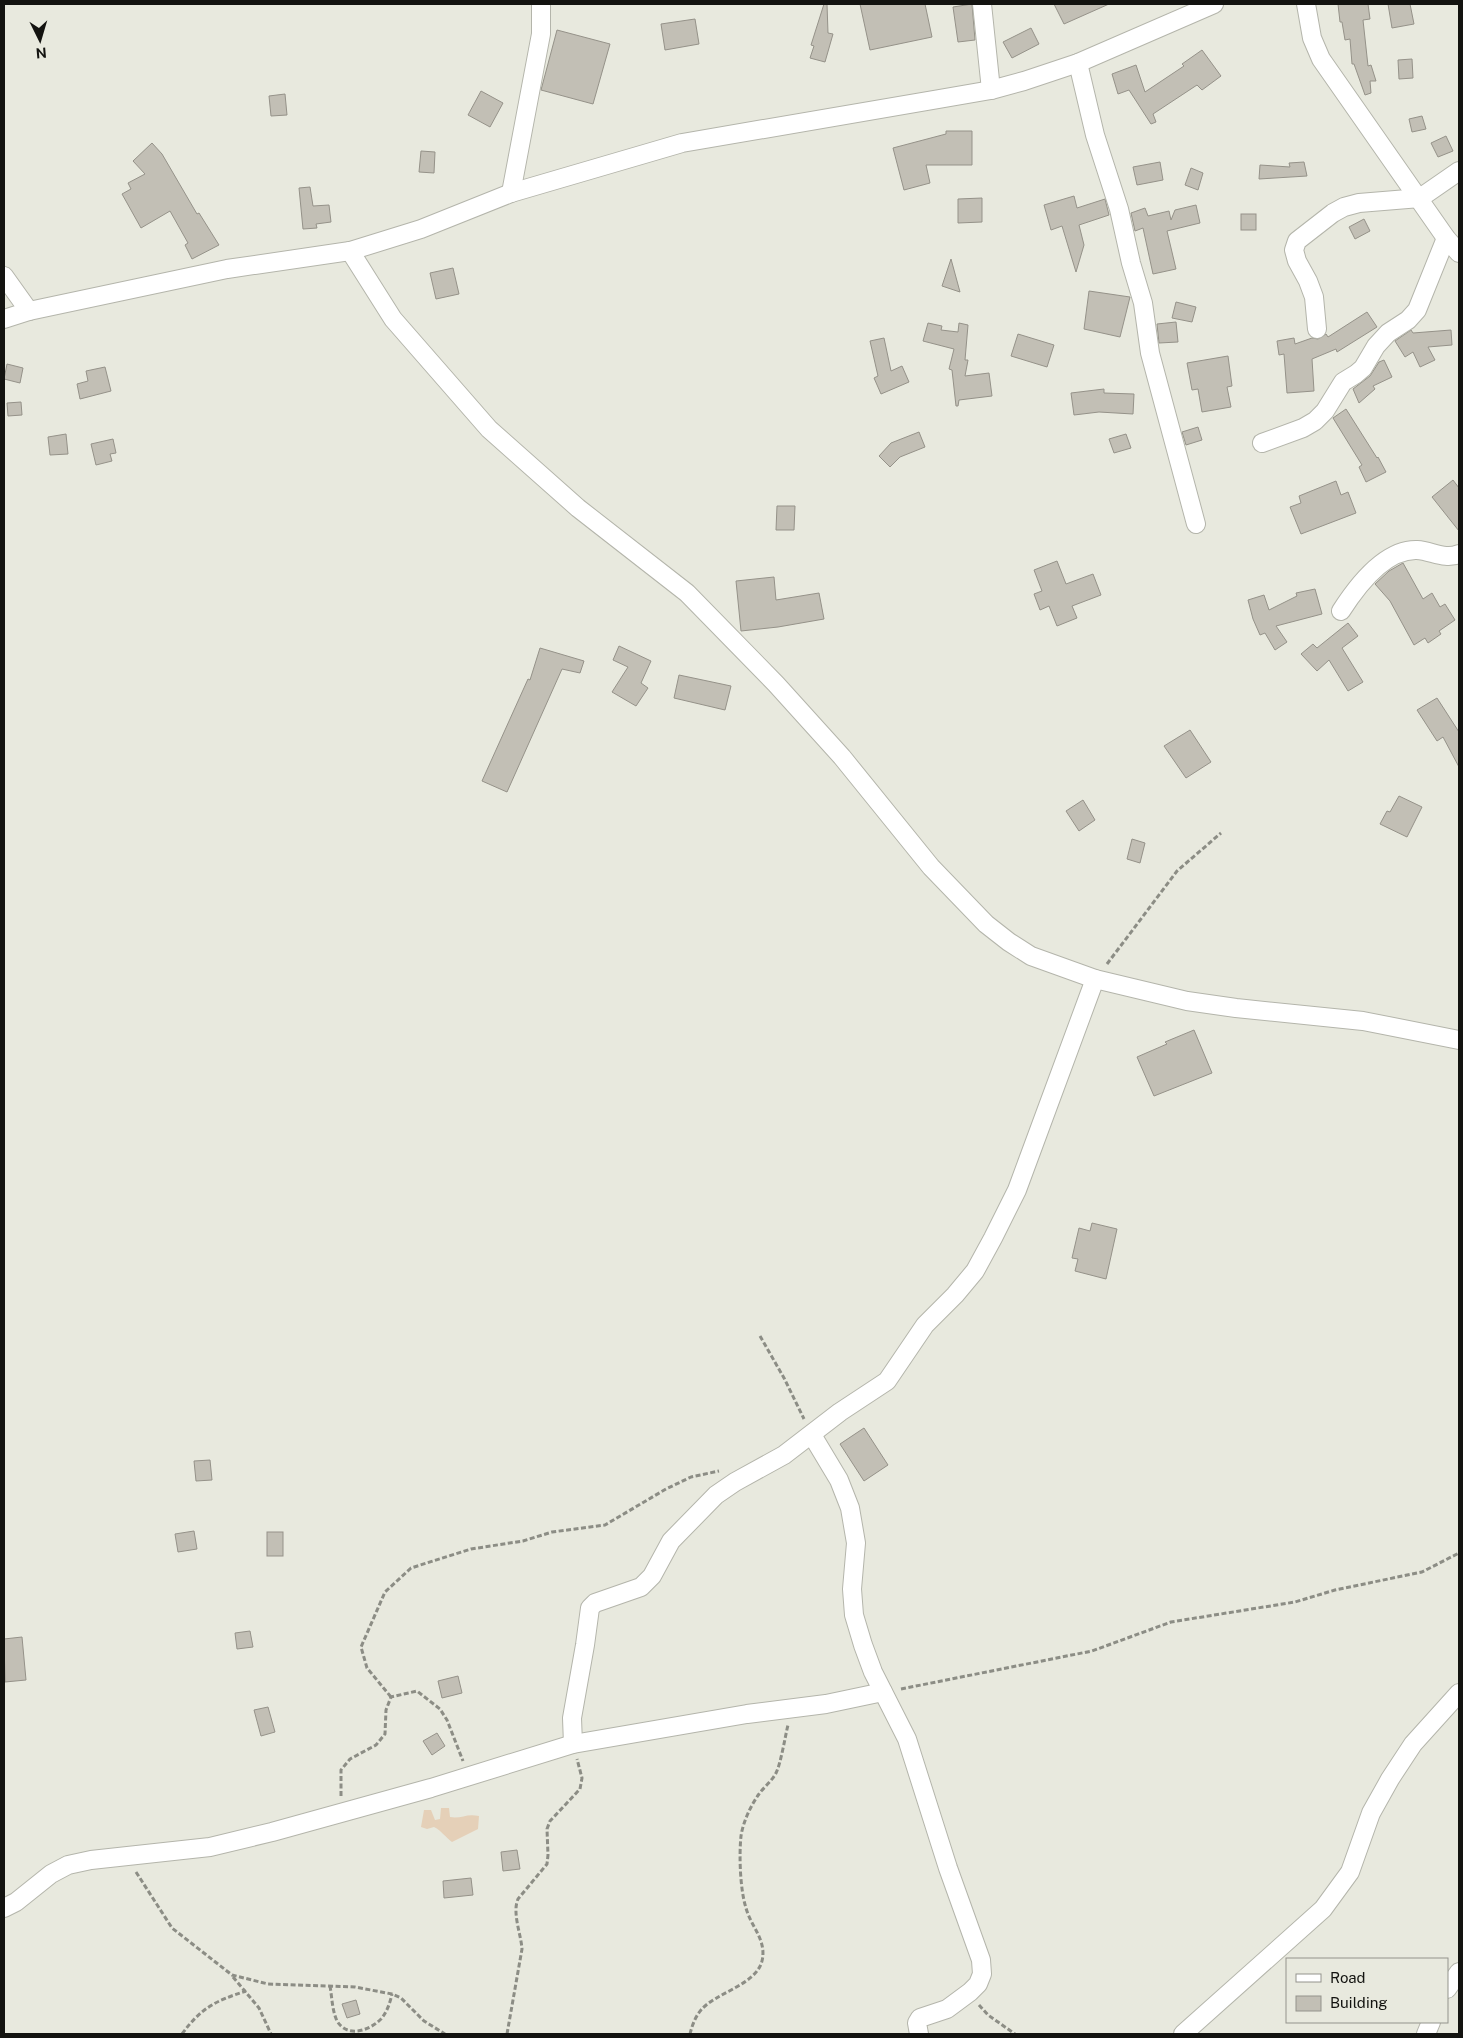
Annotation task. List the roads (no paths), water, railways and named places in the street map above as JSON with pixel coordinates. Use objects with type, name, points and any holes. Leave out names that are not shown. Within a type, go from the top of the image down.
[{"type":"street","points":[[511,193],[541,34],[541,4]]},
{"type":"street","points":[[982,4],[991,90]]},
{"type":"street","points":[[4,319],[29,311],[227,269],[350,251],[421,229],[511,193],[682,143],[991,90],[1078,63],[1214,4]]},
{"type":"street","points":[[1306,4],[1312,38],[1321,59],[1420,198],[1446,238],[1459,253]]},
{"type":"street","points":[[1078,63],[1095,135],[1120,209],[1131,263],[1143,303],[1150,353],[1196,524]]},
{"type":"street","points":[[1317,329],[1314,297],[1297,261],[1294,250],[1297,241],[1333,213],[1344,207],[1359,203],[1420,198],[1459,171]]},
{"type":"street","points":[[1262,443],[1303,428],[1315,421],[1325,411],[1343,382],[1363,368],[1376,346],[1388,333],[1408,320],[1417,310],[1446,238]]},
{"type":"street","points":[[350,251],[393,319],[490,429],[578,508],[687,593],[782,691],[842,757],[931,867],[986,924],[1031,956],[1095,979],[1187,1001],[1236,1008],[1363,1020],[1459,1040]]},
{"type":"street","points":[[4,276],[29,311]]},
{"type":"street","points":[[1342,611],[1355,589],[1392,555],[1405,551],[1419,550],[1452,557],[1459,554]]},
{"type":"street","points":[[574,1744],[572,1732],[575,1694],[586,1645],[590,1608],[595,1603],[641,1587],[652,1576],[671,1541],[716,1495],[735,1482],[784,1455],[840,1412],[887,1381],[924,1325],[955,1295],[975,1271],[1017,1190],[1095,979]]},
{"type":"street","points":[[812,1435],[839,1480],[850,1508],[856,1543],[852,1589],[854,1615],[866,1654],[906,1739],[948,1868],[981,1960],[982,1974],[978,1984],[947,2010],[920,2018],[917,2023],[918,2034]]},
{"type":"street","points":[[4,1908],[16,1902],[51,1874],[68,1865],[91,1860],[210,1847],[272,1832],[574,1744],[748,1714],[826,1704],[883,1692]]},
{"type":"street","points":[[1183,2034],[1323,1910],[1350,1872],[1371,1813],[1390,1779],[1414,1744],[1459,1693]]},
{"type":"street","points":[[1448,1988],[1459,1972]]}]
